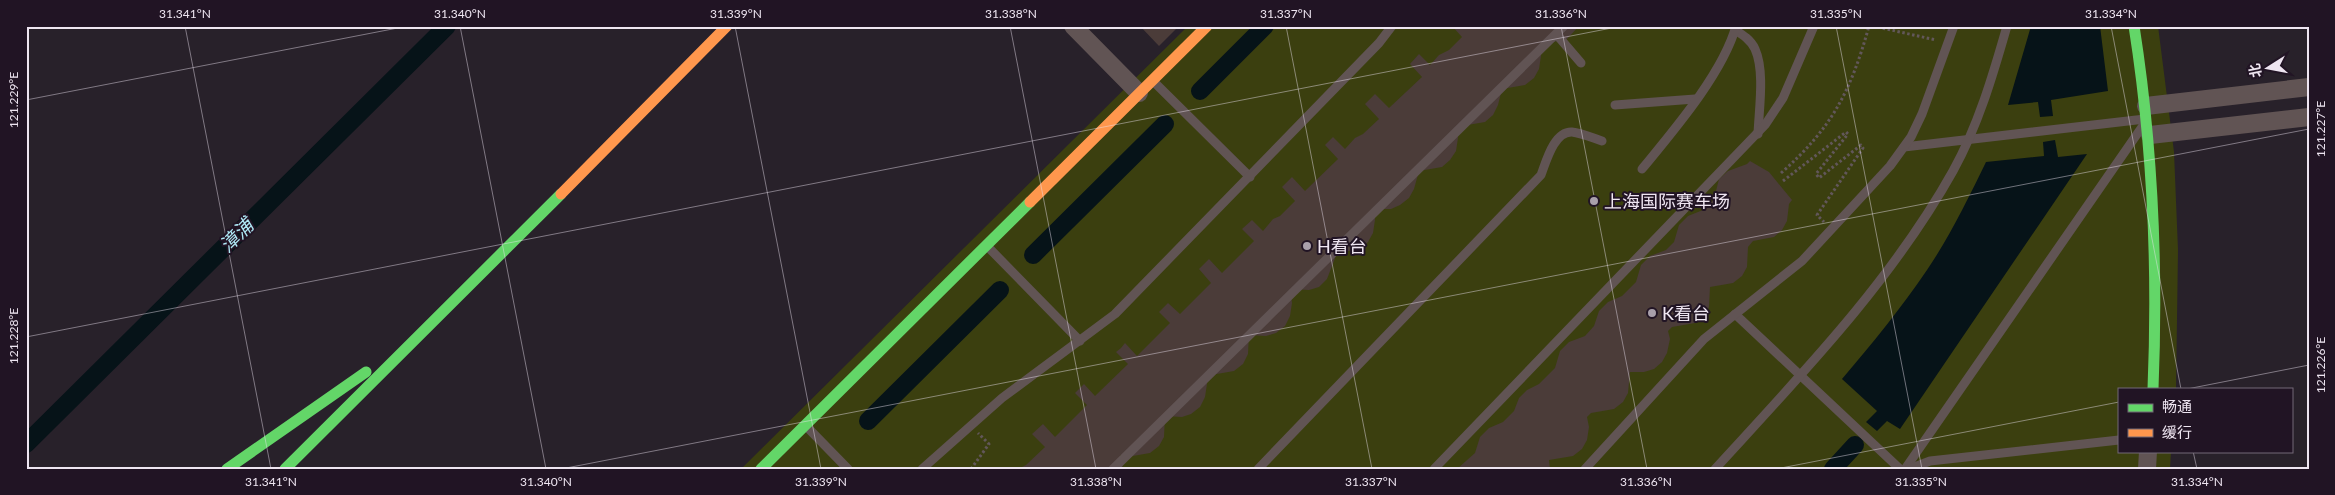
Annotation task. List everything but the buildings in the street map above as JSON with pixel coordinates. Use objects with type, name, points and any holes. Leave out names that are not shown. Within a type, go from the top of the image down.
[{"type":"street","points":[[285,469],[429,327],[727,26]]},
{"type":"street","points":[[1073,26],[1139,94]]},
{"type":"street","points":[[761,469],[1207,26]]},
{"type":"street","points":[[2134,26],[2148,120],[2155,279],[2153,388]]},
{"type":"street","points":[[2148,120],[2309,87]]},
{"type":"street","points":[[2148,120],[2309,117]]},
{"type":"street","points":[[227,469],[429,327]]},
{"type":"street","points":[[2147,469],[2148,452]]},
{"type":"lane","points":[[922,469],[1002,398],[1115,314],[1379,43],[1392,26]]},
{"type":"lane","points":[[1112,469],[1564,26]]},
{"type":"lane","points":[[1434,469],[1758,134],[1774,114],[1783,98],[1814,26]]},
{"type":"lane","points":[[1585,469],[1704,339],[1802,261],[1890,166],[1904,147],[1922,114],[1954,26]]},
{"type":"lane","points":[[1715,469],[1853,313],[1900,252],[1954,171],[1988,89],[2007,26]]},
{"type":"lane","points":[[1642,169],[1695,99],[1726,53],[1736,28],[1756,51],[1761,92],[1758,134]]},
{"type":"lane","points":[[1557,34],[1582,63]]},
{"type":"lane","points":[[1152,80],[1250,177]]},
{"type":"lane","points":[[1614,106],[1695,99]]},
{"type":"lane","points":[[1904,147],[2148,120]]},
{"type":"lane","points":[[1907,469],[2148,120]]},
{"type":"lane","points":[[1258,469],[1541,175],[1550,151],[1560,138],[1572,132],[1602,141]]},
{"type":"lane","points":[[987,246],[1080,341]]},
{"type":"lane","points":[[1735,314],[1900,469]]},
{"type":"lane","points":[[806,426],[848,469]]},
{"type":"lane","points":[[1926,439],[1923,452],[1930,461]]},
{"type":"lane","points":[[1907,469],[1930,461],[2118,440]]},
{"type":"path","points":[[1780,173],[1804,152],[1834,115],[1849,88],[1871,26],[1949,43]]},
{"type":"path","points":[[1783,181],[1846,132],[1848,134],[1816,174],[1819,178],[1861,145],[1863,148],[1817,215],[1832,229]]},
{"type":"path","points":[[971,425],[988,444],[971,469]]},
{"type":"green space","name":"上海国际赛车场","points":[[1188,26],[2158,26],[2174,152],[2178,250],[2176,388],[2118,388],[2118,452],[2171,452],[2170,469],[741,469]]},
{"type":"shaded area","points":[[2031,26],[2100,26],[2108,91],[2051,100],[2053,116],[2040,117],[2038,102],[2008,105]]},
{"type":"shaded area","points":[[2055,140],[2058,157],[2087,154],[1900,429],[1887,421],[1877,431],[1866,422],[1877,411],[1842,379],[1886,326],[1927,270],[1951,231],[1986,162],[2044,156],[2043,142]]},
{"type":"waterway","name":"漳浦","points":[[26,444],[447,26]]},
{"type":"waterway","points":[[1200,91],[1265,26]]},
{"type":"waterway","points":[[1033,255],[1165,124]]},
{"type":"waterway","points":[[868,421],[1000,290]]},
{"type":"waterway","points":[[1833,469],[1855,445]]},
{"type":"traffic: fast","points":[[2134,26],[2146,117],[2153,207],[2155,298],[2153,388]]},
{"type":"traffic: fast","points":[[285,469],[561,194]]},
{"type":"traffic: fast","points":[[761,469],[1030,202]]},
{"type":"traffic: fast","points":[[227,469],[366,372]]},
{"type":"traffic: slow","points":[[561,194],[727,26]]},
{"type":"traffic: slow","points":[[1030,202],[1207,26]]},
{"type":"place","name":"上海国际赛车场","points":[[1594,201]]},
{"type":"place","name":"H看台","points":[[1307,246]]},
{"type":"place","name":"K看台","points":[[1652,313]]}]
